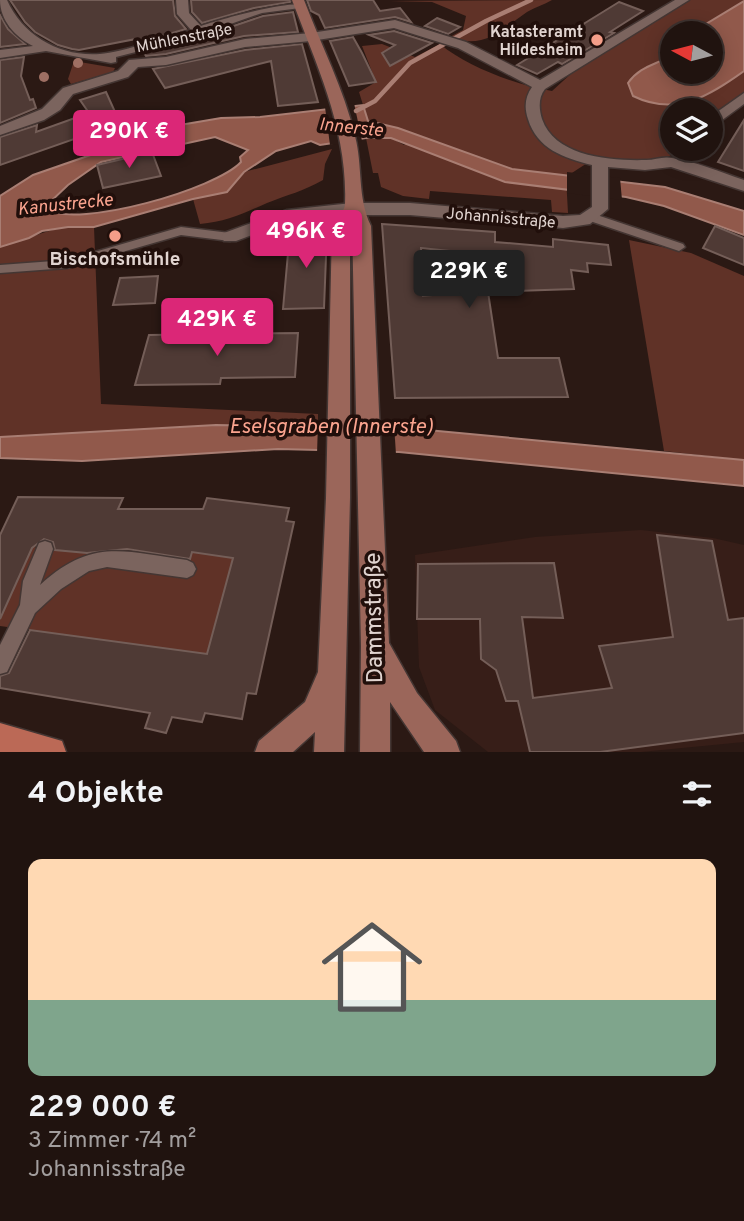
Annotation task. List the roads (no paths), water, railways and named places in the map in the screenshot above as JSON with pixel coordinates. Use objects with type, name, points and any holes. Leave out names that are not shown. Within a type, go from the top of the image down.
[{"type":"main road","points":[[0,738],[51,752]]},
{"type":"street","points":[[1,0],[15,24],[43,48]]},
{"type":"street","points":[[183,0],[183,14],[197,29]]},
{"type":"street","points":[[683,0],[540,86],[533,98],[535,121],[540,130],[562,150],[600,166],[646,165],[668,161],[744,186]]},
{"type":"street","points":[[99,58],[187,35],[197,29],[260,10],[299,3],[340,105],[349,143],[352,209],[287,216],[230,237]]},
{"type":"street","name":"Mühlenstraße","points":[[0,131],[40,118],[61,103],[68,90],[123,75],[134,63],[166,61],[245,43],[311,37],[395,24],[462,45],[540,86]]},
{"type":"street","points":[[0,54],[43,48],[134,63]]},
{"type":"street","points":[[723,114],[744,97]]},
{"type":"street","points":[[596,211],[600,166]]},
{"type":"street","name":"Johannisstraße","points":[[352,209],[410,209],[563,222],[596,211]]},
{"type":"street","name":"Dammstraße","points":[[329,752],[340,413],[341,227],[352,209],[362,226],[375,646],[375,752]]},
{"type":"street","points":[[375,646],[406,704],[430,738],[445,752]]},
{"type":"street","points":[[270,752],[315,712],[333,670]]},
{"type":"lane","points":[[596,211],[679,247]]},
{"type":"lane","points":[[0,269],[66,264],[181,231],[230,237]]},
{"type":"lane","points":[[0,665],[29,607],[32,580],[45,549]]},
{"type":"lane","points":[[29,607],[55,583],[94,559],[107,558],[187,569]]},
{"type":"water","points":[[744,1],[744,71],[718,88],[698,98],[660,98],[660,103],[633,96],[628,83],[643,69],[660,61],[660,84],[723,84],[723,21],[711,21]]},
{"type":"water","name":"Innerste","points":[[363,105],[368,121],[398,128],[512,169],[665,187],[744,211],[744,235],[664,206],[626,197],[505,182],[391,138],[366,138],[320,145],[311,141],[276,151],[244,172],[227,192],[94,227],[42,231],[0,247],[0,196],[33,175],[174,126],[221,118],[260,117]],"holes":[[[215,137],[248,150],[240,157],[241,162],[227,173],[177,194],[115,210],[86,214],[63,214],[46,209],[68,185],[101,162]]]},
{"type":"water","points":[[216,425],[406,428],[744,460],[744,486],[399,452],[278,449],[82,461],[0,458],[0,437]]},
{"type":"waterway","name":"Innerste","points":[[356,111],[375,101],[410,63],[486,21],[531,0]]},
{"type":"place","name":"Katasteramt Hildesheim","points":[[597,40]]},
{"type":"place","name":"Bischofsmühle","points":[[115,236]]},
{"type":"water label","name":"Kanustrecke","points":[[65,204]]},
{"type":"water label","name":"Eselsgraben (Innerste)","points":[[331,426]]}]
